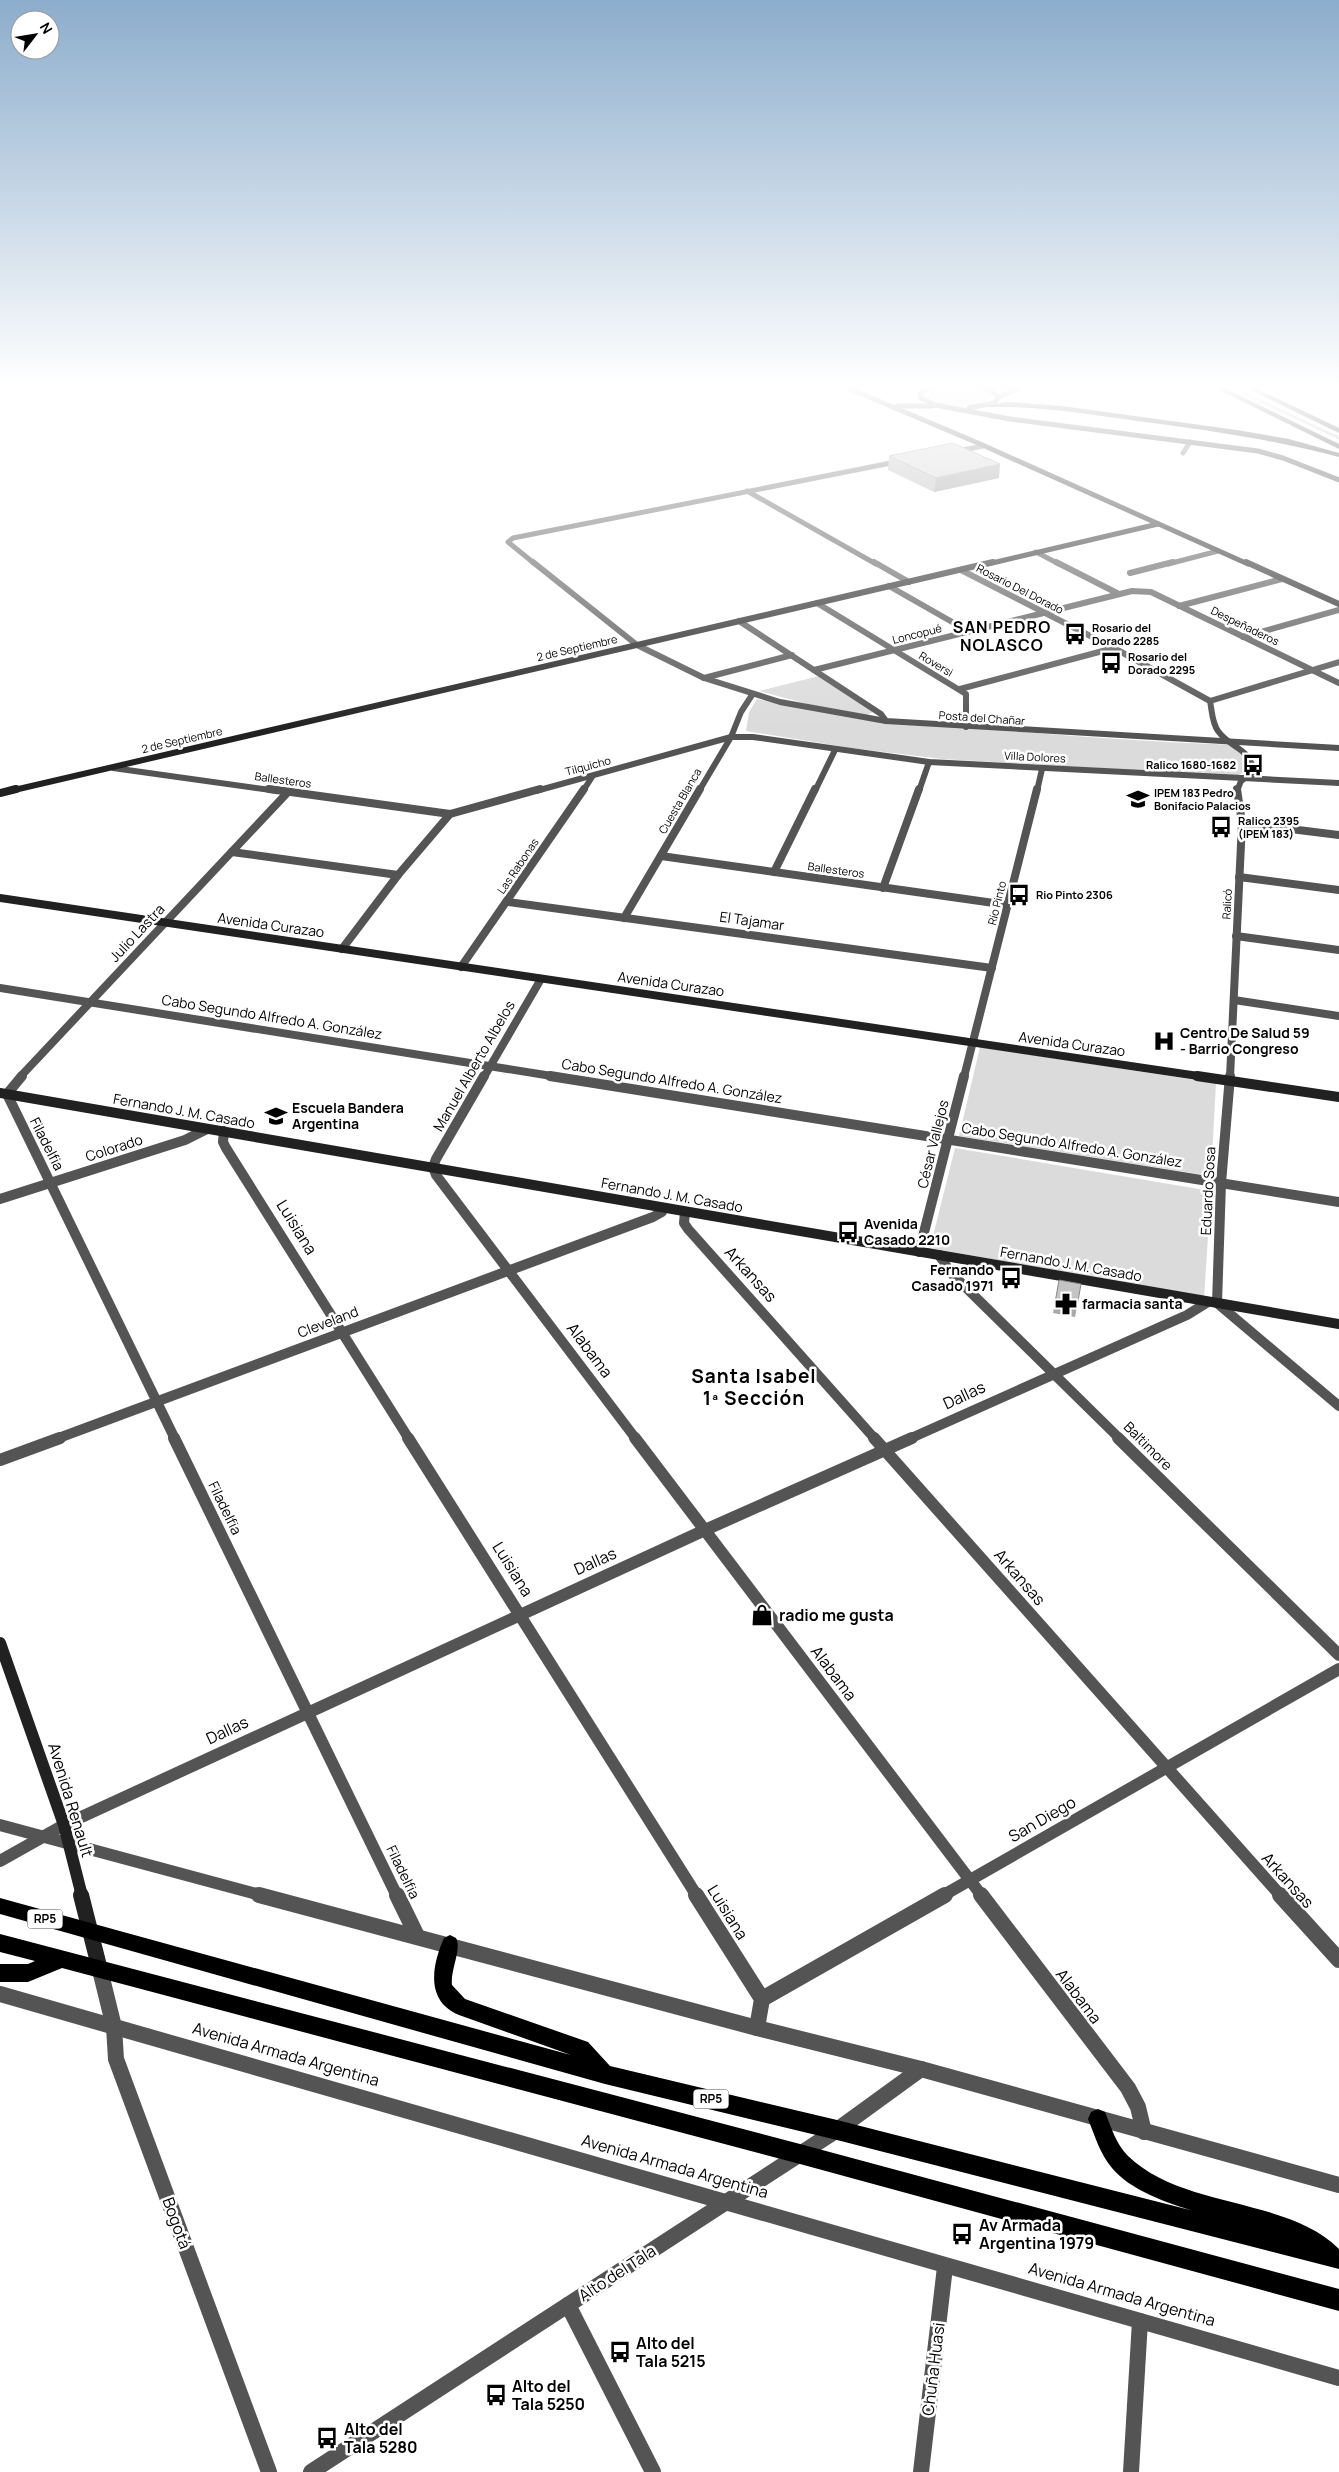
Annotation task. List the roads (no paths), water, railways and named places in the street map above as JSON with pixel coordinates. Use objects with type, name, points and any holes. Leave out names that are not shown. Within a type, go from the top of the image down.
[{"type":"main road","name":"RP5","points":[[0,1906],[605,2074],[837,2130],[1337,2258]]},
{"type":"main road","name":"RP5","points":[[0,1943],[800,2154],[1339,2300]]},
{"type":"main road","points":[[450,1944],[441,1976],[444,1990],[450,1999],[459,2006],[580,2049],[605,2074]]},
{"type":"main road","points":[[0,1974],[28,1972],[60,1960]]},
{"type":"main road","points":[[1098,2119],[1109,2146],[1120,2162],[1141,2179],[1183,2198],[1299,2233],[1337,2258]]},
{"type":"street","name":"Posta del Chañar","points":[[711,498],[514,538],[509,540],[509,544],[637,645],[704,678],[752,695],[812,709],[886,721],[1235,744],[1339,748]]},
{"type":"street","points":[[760,498],[909,582]]},
{"type":"street","points":[[1101,498],[1339,604]]},
{"type":"street","name":"2 de Septiembre","points":[[0,793],[1158,524]]},
{"type":"street","points":[[1130,573],[1218,551]]},
{"type":"street","points":[[1036,552],[1119,594]]},
{"type":"street","name":"Rosario Del Dorado","points":[[961,570],[1114,648],[1210,701]]},
{"type":"street","points":[[1178,606],[1282,579]]},
{"type":"street","points":[[889,586],[968,631]]},
{"type":"street","name":"Loncopué","points":[[814,670],[1119,594],[1142,590]]},
{"type":"street","name":"Despeñaderos","points":[[1142,590],[1339,683]]},
{"type":"street","name":"Roversi","points":[[817,603],[960,689],[966,694],[966,727]]},
{"type":"street","points":[[1242,637],[1339,610]]},
{"type":"street","points":[[739,621],[881,714],[886,721]]},
{"type":"street","points":[[960,689],[1114,648]]},
{"type":"street","points":[[704,678],[792,655]]},
{"type":"street","points":[[1235,744],[1217,729],[1210,701],[1339,662]]},
{"type":"street","name":"Cuesta Blanca","points":[[624,918],[731,737],[741,712],[752,695]]},
{"type":"street","name":"Villa Dolores","points":[[731,737],[753,737],[929,762],[1339,783]]},
{"type":"street","name":"Tilquicho","points":[[450,814],[731,737]]},
{"type":"street","name":"Ralicó","points":[[1230,1081],[1242,823],[1237,789],[1245,778],[1251,775],[1254,768],[1245,751],[1235,744]]},
{"type":"street","points":[[774,872],[835,750]]},
{"type":"street","points":[[883,888],[929,762]]},
{"type":"street","name":"Ballesteros","points":[[113,768],[450,814]]},
{"type":"street","name":"Río Pinto","points":[[973,1043],[1042,769]]},
{"type":"street","name":"Las Rabonas","points":[[461,967],[508,902],[592,776]]},
{"type":"street","name":"Julio Lastra","points":[[3,1094],[288,792]]},
{"type":"street","points":[[342,949],[398,875],[450,814]]},
{"type":"street","points":[[1242,823],[1339,835]]},
{"type":"street","points":[[232,852],[398,875]]},
{"type":"street","name":"Ballesteros","points":[[661,856],[1008,905]]},
{"type":"street","points":[[1240,877],[1339,890]]},
{"type":"street","name":"Avenida Curazao","points":[[0,898],[1339,1097]]},
{"type":"street","name":"El Tajamar","points":[[508,902],[992,968]]},
{"type":"street","points":[[1236,936],[1339,950]]},
{"type":"street","name":"Manuel Alberto Albelos","points":[[432,1167],[488,1066],[541,979]]},
{"type":"street","name":"Cabo Segundo Alfredo A. González","points":[[0,988],[1339,1202]]},
{"type":"street","points":[[1234,1000],[1339,1016]]},
{"type":"street","name":"César Vallejos","points":[[919,1252],[973,1043]]},
{"type":"street","name":"Eduardo Sosa","points":[[1213,1302],[1230,1081]]},
{"type":"street","name":"Fernando J. M. Casado","points":[[3,1094],[1339,1324]]},
{"type":"street","name":"Filadelfia","points":[[3,1094],[50,1183],[417,1936]]},
{"type":"street","name":"Colorado","points":[[0,1199],[185,1140],[207,1129]]},
{"type":"street","name":"Luisiana","points":[[224,1132],[223,1142],[226,1148],[762,1999]]},
{"type":"street","name":"Alabama","points":[[432,1167],[436,1175],[1128,2088],[1138,2107],[1144,2132]]},
{"type":"street","name":"Cleveland","points":[[0,1460],[653,1216],[662,1212],[663,1208]]},
{"type":"street","name":"Arkansas","points":[[685,1212],[684,1223],[688,1229],[887,1450],[1166,1768],[1339,1960]]},
{"type":"street","name":"Baltimore","points":[[938,1256],[947,1269],[1339,1655]]},
{"type":"street","points":[[1213,1302],[1339,1406]]},
{"type":"street","name":"Dallas","points":[[0,1861],[41,1835],[64,1824],[520,1614],[1053,1374],[1188,1316],[1213,1302]]},
{"type":"street","name":"Avenida Renault","points":[[0,1643],[64,1824],[100,1970]]},
{"type":"street","name":"San Diego","points":[[762,1999],[1339,1669]]},
{"type":"street","points":[[0,1825],[450,1944],[757,2028],[921,2069],[1339,2185]]},
{"type":"street","name":"Bogotá","points":[[100,1970],[114,2027],[116,2059],[269,2472]]},
{"type":"street","name":"Avenida Armada Argentina","points":[[0,1994],[946,2267],[1339,2378]]},
{"type":"street","points":[[757,2028],[762,1999]]},
{"type":"street","name":"Alto del Tala","points":[[311,2472],[837,2130],[921,2069]]},
{"type":"street","name":"Chuña Huasi","points":[[921,2472],[946,2267]]},
{"type":"street","points":[[568,2304],[653,2472]]},
{"type":"street","points":[[1131,2472],[1140,2321]]},
{"type":"place","name":"Rosario del Dorado 2285","points":[[1075,634]]},
{"type":"place","name":"Rosario del Dorado 2295","points":[[1111,663]]},
{"type":"place","name":"Ralico 1680-1682","points":[[1253,765]]},
{"type":"place","name":"IPEM 183 Pedro Bonifacio Palacios","points":[[1138,799]]},
{"type":"place","name":"Ralico 2395 (IPEM 183)","points":[[1221,827]]},
{"type":"place","name":"Rio Pinto 2306","points":[[1019,895]]},
{"type":"place","name":"Centro De Salud 59 - Barrio Congreso","points":[[1164,1041]]},
{"type":"place","name":"Escuela Bandera Argentina","points":[[276,1116]]},
{"type":"place","name":"Avenida Casado 2210","points":[[848,1232]]},
{"type":"place","name":"Fernando Casado 1971","points":[[1011,1278]]},
{"type":"place","name":"farmacia santa","points":[[1066,1304]]},
{"type":"place","name":"radio me gusta","points":[[762,1615]]},
{"type":"place","name":"Av Armada Argentina 1979","points":[[962,2234]]},
{"type":"place","name":"Alto del Tala 5215","points":[[620,2352]]},
{"type":"place","name":"Alto del Tala 5250","points":[[496,2395]]},
{"type":"place","name":"Alto del Tala 5280","points":[[327,2438]]},
{"type":"district","name":"SAN PEDRO NOLASCO","points":[[1002,636]]},
{"type":"district","name":"Santa Isabel 1ª Sección","points":[[754,1387]]}]
